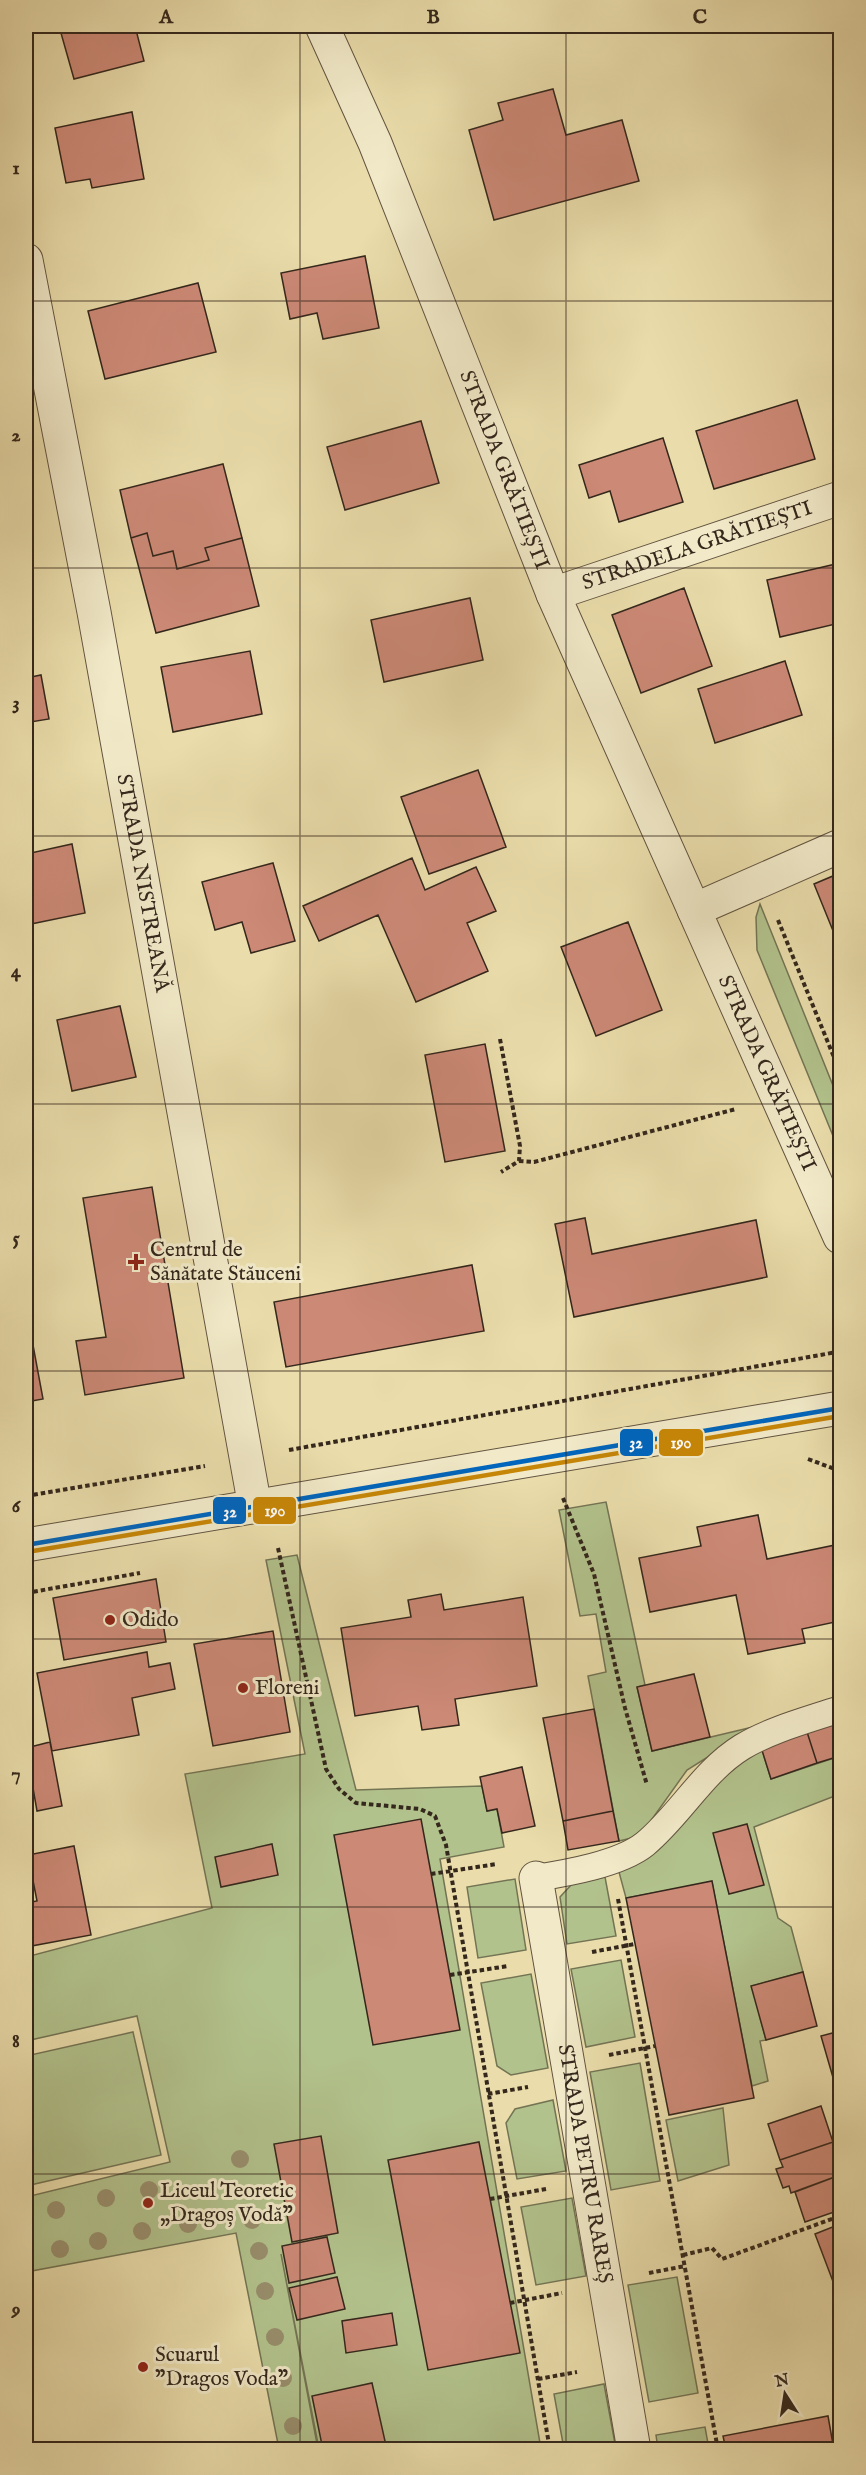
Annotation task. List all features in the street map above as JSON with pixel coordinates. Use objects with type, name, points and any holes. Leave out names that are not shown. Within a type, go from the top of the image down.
[{"type":"street","name":"STRADA GRĂTIEȘTI","points":[[322,26],[375,143],[553,594],[840,1237]]},
{"type":"street","name":"STRADA NISTREANĂ","points":[[26,260],[94,612],[255,1507]]},
{"type":"street","name":"STRADELA GRĂTIEȘTI","points":[[553,594],[840,498]]},
{"type":"street","points":[[694,910],[840,846]]},
{"type":"street","points":[[26,1545],[840,1408]]},
{"type":"street","name":"STRADA PETRU RAREȘ","points":[[536,1878],[634,2450]]},
{"type":"lane","points":[[536,1878],[576,1871],[611,1860],[643,1846],[707,1778],[742,1747],[782,1728],[840,1709]]},
{"type":"path","points":[[762,880],[840,1072]]},
{"type":"path","points":[[500,1039],[520,1146],[519,1161]]},
{"type":"path","points":[[501,1172],[519,1161],[534,1162],[779,1098]]},
{"type":"path","points":[[26,1496],[837,1352],[840,1349]]},
{"type":"path","points":[[803,1458],[820,1462],[840,1471]]},
{"type":"path","points":[[552,1500],[575,1496]]},
{"type":"path","points":[[563,1498],[594,1574],[625,1708],[660,1829]]},
{"type":"path","points":[[288,1546],[277,1548],[326,1769],[339,1789],[356,1803],[420,1809],[435,1816],[441,1829],[451,1872],[550,2450]]},
{"type":"path","points":[[26,1593],[143,1572]]},
{"type":"path","points":[[611,1860],[718,2450]]},
{"type":"path","points":[[431,1874],[451,1872]]},
{"type":"path","points":[[450,1975],[550,1960]]},
{"type":"path","points":[[490,2199],[588,2182]]},
{"type":"path","points":[[683,2255],[712,2248],[722,2259],[840,2216]]},
{"type":"path","points":[[510,2303],[605,2284]]},
{"type":"green space","points":[[760,904],[840,1103],[840,1153],[757,950],[756,917]]},
{"type":"green space","points":[[606,1502],[645,1685],[637,1687],[652,1751],[757,1726],[687,1770],[640,1836],[619,1841],[588,1676],[606,1672],[596,1614],[580,1616],[559,1510]]},
{"type":"green space","points":[[297,1555],[356,1790],[482,1786],[487,1811],[497,1809],[504,1847],[440,1859],[541,2449],[319,2449],[281,2254],[318,2449],[279,2449],[236,2233],[26,2272],[26,2197],[170,2162],[137,2016],[26,2041],[26,1957],[212,1908],[185,1774],[305,1754],[266,1560]]},
{"type":"green space","points":[[761,1747],[771,1779],[840,1756],[840,1794],[754,1827],[778,1918],[791,1927],[803,1972],[752,1986],[766,2040],[760,2041],[768,2081],[752,2086],[712,1882],[626,1898],[619,1872],[658,1849],[733,1763]]},
{"type":"green space","points":[[605,1877],[616,1936],[567,1944],[560,1897],[572,1884]]},
{"type":"green space","points":[[515,1879],[526,1950],[478,1958],[467,1887]]},
{"type":"green space","points":[[621,1960],[635,2037],[586,2047],[571,1969]]},
{"type":"green space","points":[[531,1974],[548,2068],[511,2075],[497,2066],[481,1983]]},
{"type":"green space","points":[[133,2032],[161,2155],[26,2186],[26,2056]]},
{"type":"green space","points":[[640,2063],[660,2181],[611,2190],[590,2072]]},
{"type":"green space","points":[[553,2100],[566,2171],[517,2179],[506,2123],[515,2109]]},
{"type":"green space","points":[[723,2108],[729,2165],[678,2181],[666,2120]]},
{"type":"green space","points":[[572,2198],[586,2276],[536,2285],[521,2207]]},
{"type":"green space","points":[[677,2277],[698,2393],[649,2402],[628,2285]]},
{"type":"green space","points":[[604,2384],[616,2449],[564,2449],[554,2394]]},
{"type":"green space","points":[[705,2427],[709,2449],[658,2449],[656,2435]]},
{"type":"building","points":[[59,26],[135,26],[144,61],[74,79]]},
{"type":"building","points":[[553,89],[566,135],[622,120],[639,181],[494,220],[469,130],[503,120],[498,103]]},
{"type":"building","points":[[132,112],[144,179],[92,188],[90,179],[66,183],[55,128]]},
{"type":"building","points":[[365,256],[379,328],[323,339],[317,313],[290,319],[281,273]]},
{"type":"building","points":[[198,283],[216,352],[105,379],[88,311]]},
{"type":"building","points":[[797,400],[815,459],[714,489],[696,431]]},
{"type":"building","points":[[421,421],[439,483],[345,510],[327,447]]},
{"type":"building","points":[[663,438],[683,502],[619,522],[610,491],[589,498],[579,465]]},
{"type":"building","points":[[223,464],[242,538],[205,548],[209,560],[177,569],[173,551],[153,556],[147,533],[131,538],[120,490]]},
{"type":"building","points":[[147,533],[153,556],[173,551],[177,569],[209,560],[205,548],[242,538],[259,606],[156,633],[131,538]]},
{"type":"building","points":[[840,563],[840,623],[780,637],[767,580]]},
{"type":"building","points":[[684,588],[712,666],[641,693],[612,615]]},
{"type":"building","points":[[470,598],[483,660],[384,682],[371,620]]},
{"type":"building","points":[[250,651],[262,714],[173,732],[161,667]]},
{"type":"building","points":[[785,661],[802,715],[715,743],[698,689]]},
{"type":"building","points":[[41,675],[49,719],[30,722],[33,738],[26,739],[26,678]]},
{"type":"building","points":[[478,770],[506,847],[429,874],[401,797]]},
{"type":"building","points":[[72,844],[85,913],[26,925],[26,854]]},
{"type":"building","points":[[412,858],[425,890],[476,867],[496,911],[467,923],[488,971],[416,1002],[378,915],[319,941],[303,906]]},
{"type":"building","points":[[273,863],[295,941],[251,953],[242,922],[215,930],[202,882]]},
{"type":"building","points":[[840,873],[840,948],[814,884]]},
{"type":"building","points":[[628,922],[662,1010],[596,1036],[561,947]]},
{"type":"building","points":[[120,1006],[136,1077],[72,1091],[57,1020]]},
{"type":"building","points":[[485,1044],[505,1151],[445,1162],[425,1055]]},
{"type":"building","points":[[152,1187],[184,1378],[85,1395],[76,1341],[106,1337],[83,1198]]},
{"type":"building","points":[[585,1218],[592,1254],[756,1220],[767,1277],[574,1317],[555,1224]]},
{"type":"building","points":[[472,1265],[484,1331],[286,1367],[274,1302]]},
{"type":"building","points":[[30,1329],[43,1399],[26,1402],[26,1330]]},
{"type":"building","points":[[758,1515],[767,1559],[840,1544],[840,1621],[802,1629],[805,1643],[748,1654],[736,1595],[650,1612],[639,1558],[701,1546],[697,1527]]},
{"type":"building","name":"Odido","points":[[156,1579],[166,1642],[64,1660],[53,1598]]},
{"type":"building","points":[[441,1594],[444,1610],[523,1597],[537,1686],[455,1699],[459,1725],[422,1730],[418,1706],[355,1716],[341,1628],[411,1617],[408,1600]]},
{"type":"building","name":"Floreni","points":[[273,1631],[290,1732],[213,1746],[194,1644]]},
{"type":"building","points":[[147,1652],[149,1667],[170,1663],[175,1689],[132,1698],[139,1735],[52,1751],[37,1673]]},
{"type":"building","points":[[694,1674],[710,1737],[652,1751],[637,1687]]},
{"type":"building","points":[[594,1709],[613,1811],[563,1821],[543,1718]]},
{"type":"building","points":[[840,1721],[840,1756],[817,1763],[807,1732]]},
{"type":"building","points":[[807,1732],[817,1763],[771,1779],[761,1747]]},
{"type":"building","points":[[50,1742],[62,1806],[37,1811],[26,1748]]},
{"type":"building","points":[[522,1767],[535,1826],[502,1833],[497,1809],[487,1811],[480,1777]]},
{"type":"building","points":[[613,1811],[619,1841],[568,1850],[563,1821]]},
{"type":"building","points":[[421,1819],[460,2030],[373,2045],[334,1835]]},
{"type":"building","points":[[747,1824],[764,1885],[729,1894],[713,1833]]},
{"type":"building","points":[[272,1844],[278,1875],[221,1887],[215,1857]]},
{"type":"building","points":[[74,1846],[91,1935],[26,1947],[26,1903],[37,1901],[28,1855]]},
{"type":"building","points":[[712,1881],[754,2098],[669,2115],[626,1898]]},
{"type":"building","points":[[803,1972],[817,2026],[766,2040],[751,1986]]},
{"type":"building","points":[[840,2031],[840,2086],[836,2088],[821,2036]]},
{"type":"building","points":[[821,2106],[833,2142],[780,2160],[768,2124]]},
{"type":"building","points":[[321,2136],[338,2233],[292,2242],[274,2144]]},
{"type":"building","points":[[479,2142],[520,2353],[428,2370],[388,2160]]},
{"type":"building","points":[[833,2142],[840,2162],[840,2175],[791,2193],[789,2186],[783,2188],[776,2169],[783,2167],[780,2160]]},
{"type":"building","points":[[840,2175],[840,2210],[805,2222],[795,2192]]},
{"type":"building","points":[[840,2224],[840,2300],[815,2234]]},
{"type":"building","points":[[327,2237],[335,2273],[289,2283],[282,2246]]},
{"type":"building","points":[[337,2277],[345,2309],[297,2320],[289,2288]]},
{"type":"building","points":[[392,2313],[397,2345],[346,2353],[342,2321]]},
{"type":"building","points":[[372,2383],[387,2450],[323,2450],[312,2396]]},
{"type":"building","points":[[828,2416],[834,2450],[726,2450],[723,2436]]},
{"type":"transit line","name":"32","points":[[26,1545],[840,1408]]},
{"type":"transit line","name":"190","points":[[27,1552],[840,1416]]},
{"type":"place","name":"Centrul de Sănătate Stăuceni","points":[[136,1262]]},
{"type":"place","name":"Odido","points":[[110,1620]]},
{"type":"place","name":"Floreni","points":[[243,1688]]},
{"type":"place","name":"Liceul Teoretic „Dragoș Vodă”","points":[[148,2203]]},
{"type":"place","name":"Scuarul \"Dragos Voda\"","points":[[143,2367]]}]
